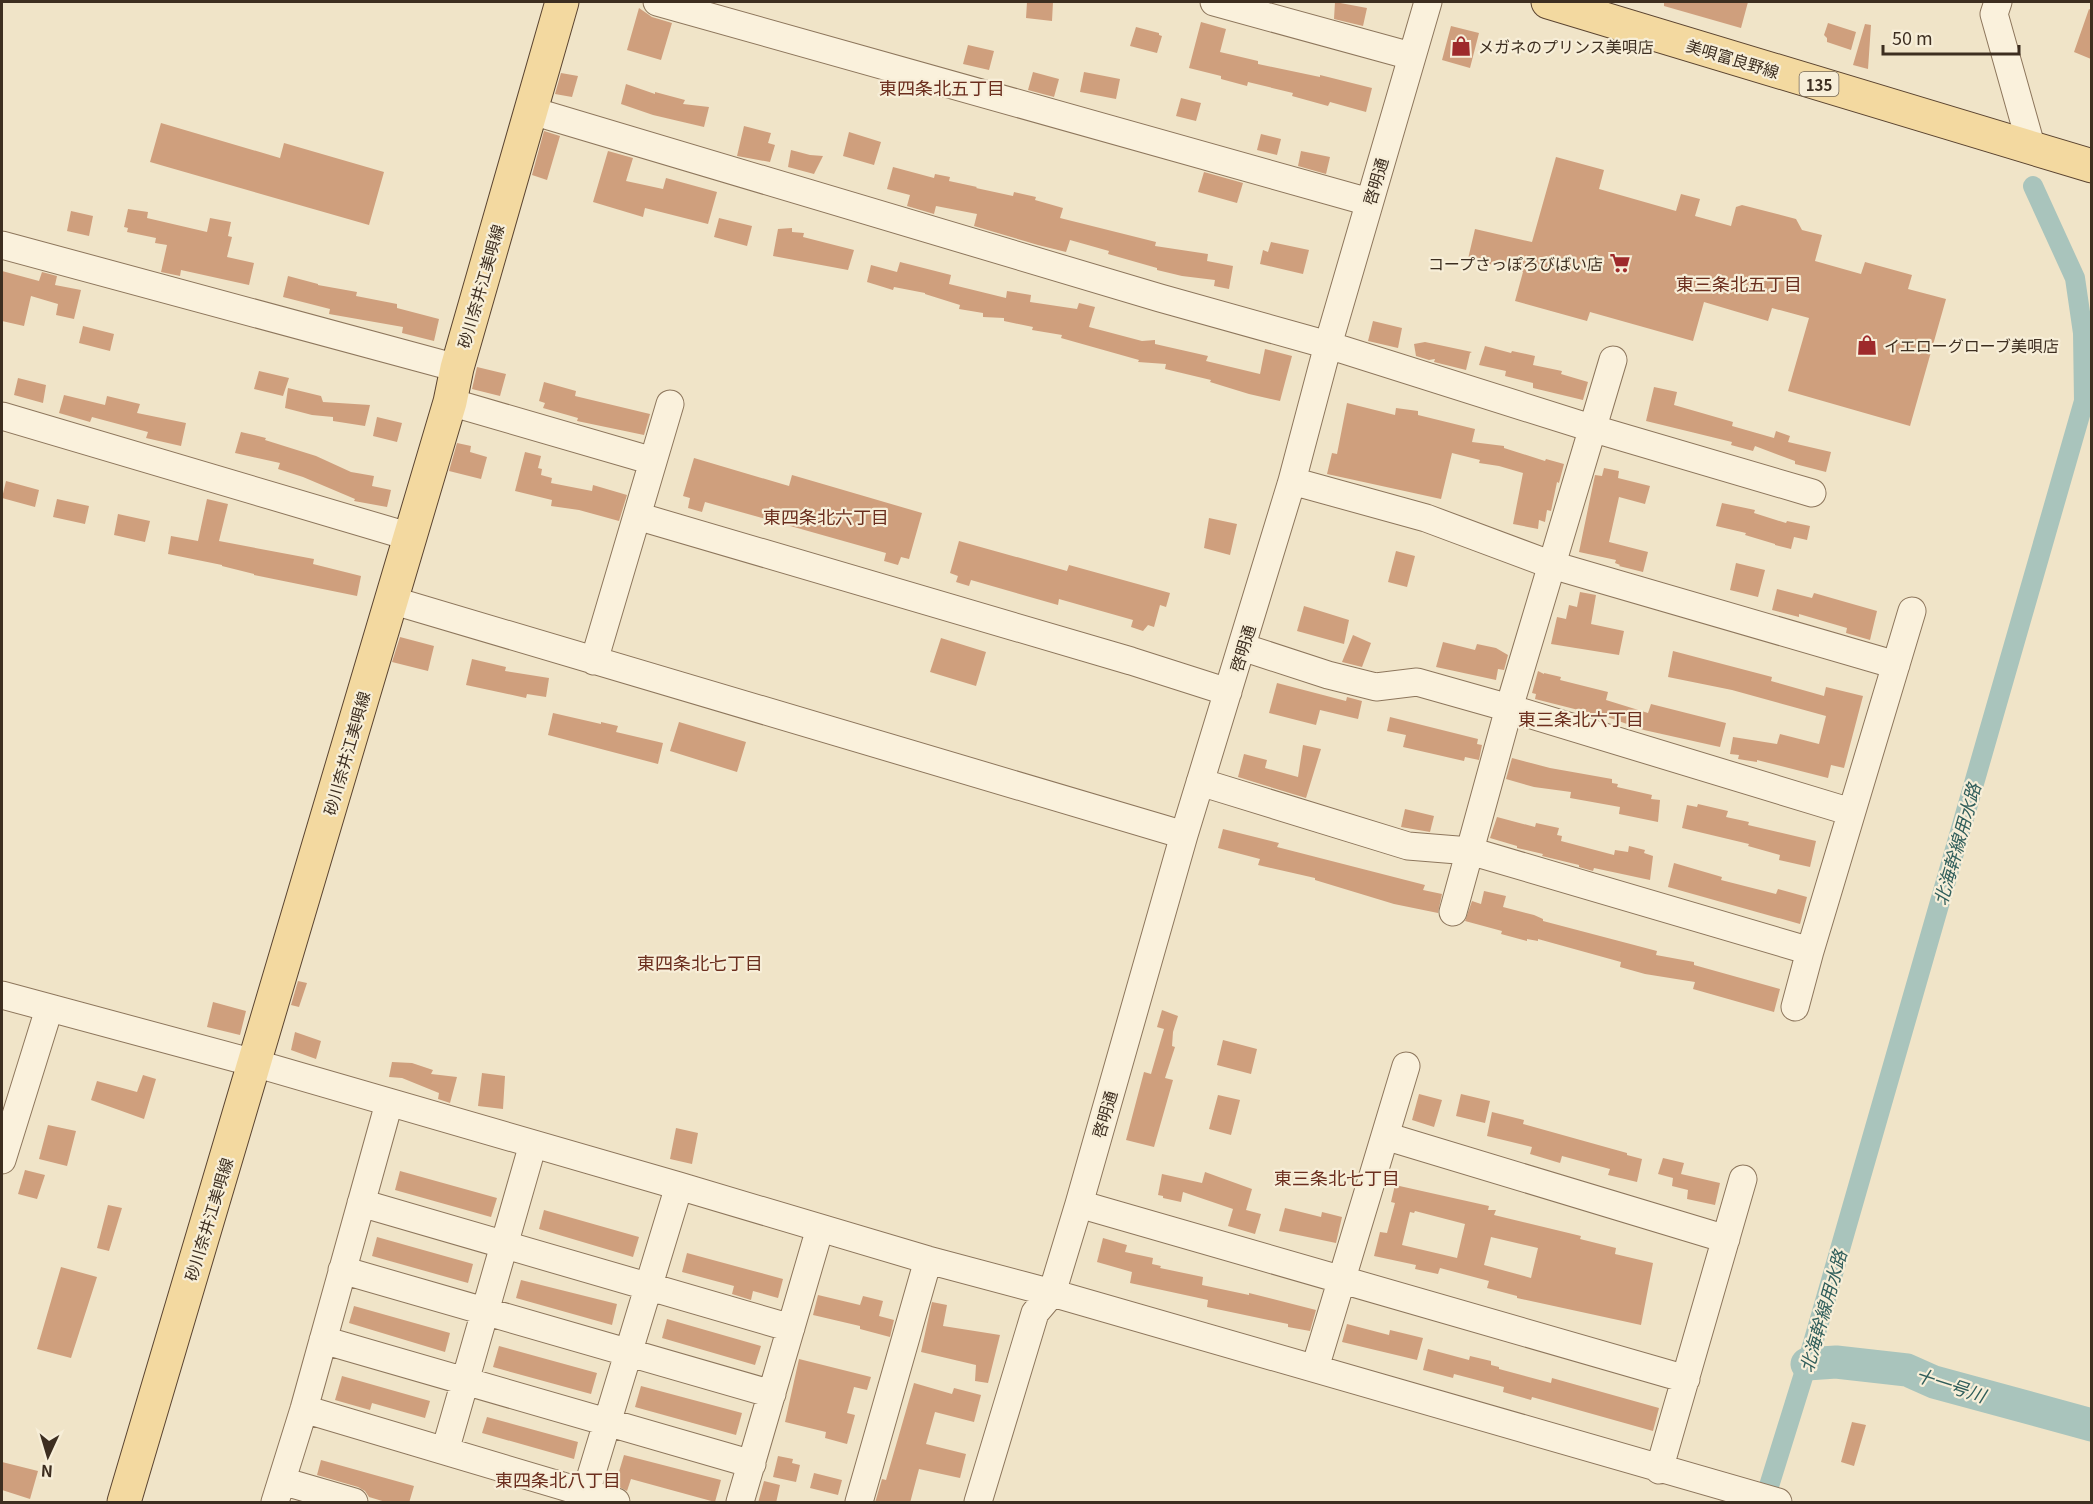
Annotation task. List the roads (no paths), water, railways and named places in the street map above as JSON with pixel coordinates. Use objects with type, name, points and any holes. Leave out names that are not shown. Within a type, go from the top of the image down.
[{"type":"main road","name":"砂川奈井江美唄線","points":[[124,1503],[411,537],[529,110],[562,2]]},
{"type":"main road","name":"美唄富良野線","points":[[1548,2],[2091,166]]},
{"type":"street","points":[[657,2],[1369,202]]},
{"type":"street","points":[[1214,2],[1411,56]]},
{"type":"street","name":"啓明通","points":[[1052,1293],[1184,835],[1292,481],[1328,345],[1428,2]]},
{"type":"street","points":[[1998,2],[1994,14],[2032,149]]},
{"type":"street","points":[[529,110],[1328,345],[1591,428],[1812,493]]},
{"type":"street","points":[[2,245],[457,369]]},
{"type":"street","points":[[1453,912],[1509,708],[1613,360]]},
{"type":"street","points":[[450,402],[653,461]]},
{"type":"street","points":[[594,661],[670,404]]},
{"type":"street","points":[[2,416],[411,537]]},
{"type":"street","points":[[1292,481],[1426,518],[1552,565],[1896,665]]},
{"type":"street","points":[[637,516],[1131,661],[1228,692]]},
{"type":"street","points":[[391,600],[1184,835]]},
{"type":"street","points":[[1795,1006],[1912,611]]},
{"type":"street","points":[[1242,648],[1328,675],[1376,687],[1417,682],[1851,812]]},
{"type":"street","points":[[1200,782],[1408,846],[1470,851],[1810,951]]},
{"type":"street","points":[[2,995],[254,1063],[928,1260],[1315,1368],[1691,1478],[1726,1496],[1778,1503]]},
{"type":"street","points":[[2,1154],[49,1009]]},
{"type":"street","points":[[1315,1368],[1406,1066]]},
{"type":"street","points":[[354,1503],[279,1492],[389,1103]]},
{"type":"street","points":[[1385,1136],[1726,1239]]},
{"type":"street","points":[[445,1451],[533,1144]]},
{"type":"street","points":[[1659,1470],[1743,1179]]},
{"type":"street","points":[[585,1498],[679,1186]]},
{"type":"street","points":[[361,1203],[791,1328]]},
{"type":"street","points":[[1079,1204],[1686,1379]]},
{"type":"street","points":[[740,1503],[820,1228]]},
{"type":"street","points":[[859,1503],[928,1260]]},
{"type":"street","points":[[342,1270],[772,1394]]},
{"type":"street","points":[[978,1503],[1035,1312],[1052,1293]]},
{"type":"street","points":[[323,1340],[752,1464]]},
{"type":"street","points":[[304,1409],[445,1451],[585,1498],[616,1503]]},
{"type":"waterway","name":"北海幹線用水路","points":[[1764,1502],[1807,1364],[2084,401],[2083,333],[2075,278],[2033,186]]},
{"type":"waterway","name":"十一号川","points":[[1807,1364],[1836,1362],[1907,1370],[1934,1382],[2092,1425]]},
{"type":"place","name":"メガネのプリンス美唄店","points":[[1461,46]]},
{"type":"place","name":"コープさっぽろびばい店","points":[[1620,263]]},
{"type":"place","name":"イエローグローブ美唄店","points":[[1867,345]]},
{"type":"district","name":"東四条北五丁目","points":[[942,87]]},
{"type":"district","name":"東三条北五丁目","points":[[1739,283]]},
{"type":"district","name":"東四条北六丁目","points":[[826,516]]},
{"type":"district","name":"東三条北六丁目","points":[[1581,718]]},
{"type":"district","name":"東四条北七丁目","points":[[700,962]]},
{"type":"district","name":"東三条北七丁目","points":[[1337,1177]]},
{"type":"district","name":"東四条北八丁目","points":[[558,1479]]}]
